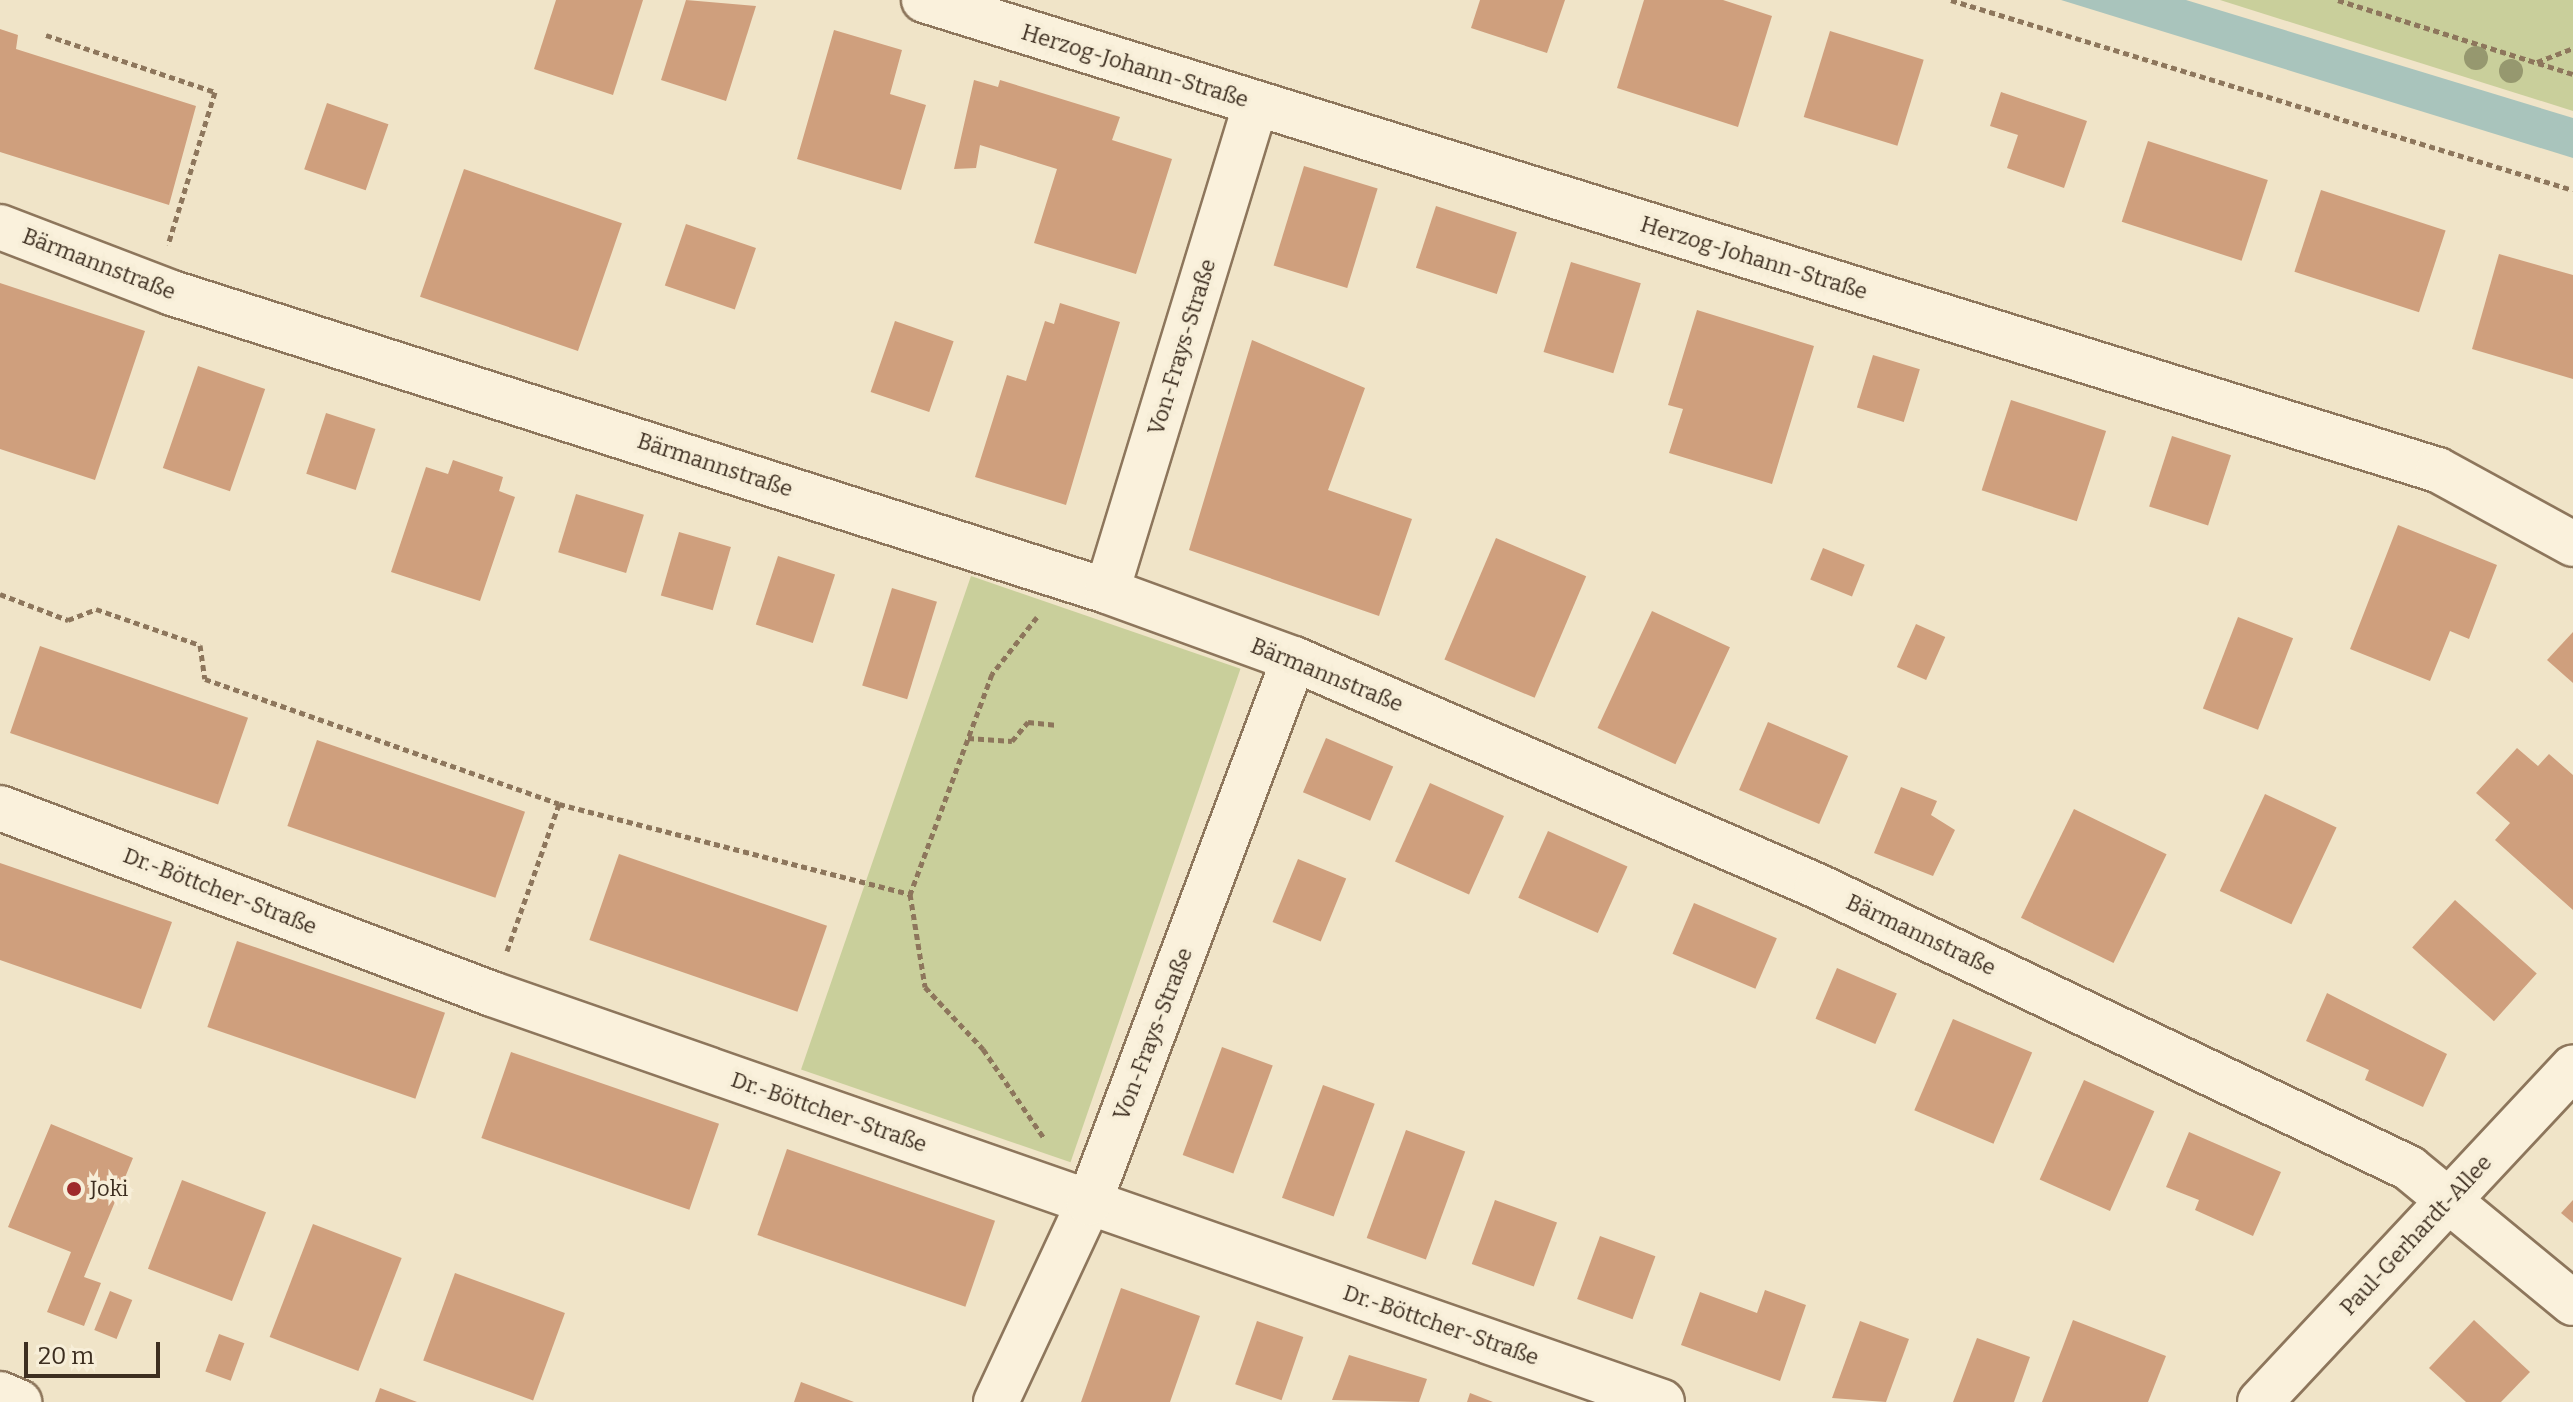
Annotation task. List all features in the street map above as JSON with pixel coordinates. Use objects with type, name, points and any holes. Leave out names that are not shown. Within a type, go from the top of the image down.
[{"type":"street","name":"Herzog-Johann-Straße","points":[[924,0],[2438,470],[2573,544]]},
{"type":"street","name":"Von-Frays-Straße","points":[[1107,591],[1256,103]]},
{"type":"street","name":"Bärmannstraße","points":[[0,227],[155,286],[1107,591],[1294,659],[1817,886],[2409,1168],[2573,1303]]},
{"type":"street","name":"Von-Frays-Straße","points":[[996,1402],[1089,1203],[1294,659]]},
{"type":"street","name":"Dr.-Böttcher-Straße","points":[[0,808],[492,994],[1662,1402]]},
{"type":"street","name":"Paul-Gerhardt-Allee","points":[[2260,1402],[2446,1200],[2573,1068]]},
{"type":"street","points":[[0,1394],[19,1402]]},
{"type":"path","points":[[1951,0],[2573,190]]},
{"type":"path","points":[[2338,0],[2573,74]]},
{"type":"path","points":[[46,35],[215,92],[155,286]]},
{"type":"path","points":[[2536,62],[2573,48]]},
{"type":"path","points":[[1067,578],[992,674],[910,894],[925,987],[983,1049],[1089,1203]]},
{"type":"path","points":[[0,594],[68,620],[96,609],[200,645],[205,679],[559,804],[910,894]]},
{"type":"path","points":[[968,738],[1012,741],[1028,722],[1055,725]]},
{"type":"path","points":[[492,994],[559,804]]},
{"type":"green space","points":[[2220,0],[2573,0],[2573,111]]},
{"type":"green space","points":[[971,576],[1240,669],[1071,1162],[801,1070]]},
{"type":"water","points":[[2061,0],[2186,0],[2573,118],[2573,158]]},
{"type":"building","points":[[556,0],[643,0],[613,95],[534,69]]},
{"type":"building","points":[[686,0],[756,6],[726,101],[661,80]]},
{"type":"building","points":[[1480,0],[1565,0],[1547,53],[1471,28]]},
{"type":"building","points":[[1644,0],[1723,0],[1772,16],[1738,127],[1617,88]]},
{"type":"building","points":[[0,29],[18,35],[16,49],[196,106],[169,205],[0,152]]},
{"type":"building","points":[[834,30],[902,50],[890,94],[926,105],[901,190],[797,159]]},
{"type":"building","points":[[1830,31],[1924,60],[1897,146],[1804,117]]},
{"type":"building","points":[[974,80],[998,87],[1000,80],[1120,117],[1112,140],[1172,159],[1136,274],[1034,243],[1057,169],[980,145],[976,168],[954,169]]},
{"type":"building","points":[[2001,92],[2087,121],[2064,188],[2007,168],[2018,135],[1990,126]]},
{"type":"building","points":[[327,103],[388,124],[366,190],[304,169]]},
{"type":"building","points":[[2148,141],[2268,180],[2242,261],[2122,222]]},
{"type":"building","points":[[1304,166],[1378,189],[1347,288],[1274,265]]},
{"type":"building","points":[[464,169],[622,223],[578,351],[420,297]]},
{"type":"building","points":[[2321,190],[2446,230],[2419,312],[2294,272]]},
{"type":"building","points":[[1436,206],[1517,232],[1497,294],[1416,268]]},
{"type":"building","points":[[686,224],[756,248],[735,310],[665,285]]},
{"type":"building","points":[[2499,254],[2573,275],[2573,379],[2472,349]]},
{"type":"building","points":[[1571,262],[1641,283],[1613,373],[1544,352]]},
{"type":"building","points":[[0,283],[145,331],[95,480],[0,449]]},
{"type":"building","points":[[1060,303],[1120,322],[1066,505],[975,477],[1007,375],[1026,381],[1045,321],[1054,324]]},
{"type":"building","points":[[1697,310],[1814,346],[1772,484],[1669,453],[1683,409],[1668,405]]},
{"type":"building","points":[[895,321],[954,341],[929,412],[871,392]]},
{"type":"building","points":[[1252,340],[1365,388],[1328,490],[1412,519],[1379,616],[1189,550]]},
{"type":"building","points":[[1873,355],[1920,369],[1904,422],[1857,408]]},
{"type":"building","points":[[198,366],[265,389],[230,491],[163,468]]},
{"type":"building","points":[[2011,400],[2106,431],[2077,521],[1982,490]]},
{"type":"building","points":[[326,413],[375,429],[356,490],[306,474]]},
{"type":"building","points":[[2172,436],[2231,455],[2208,526],[2149,506]]},
{"type":"building","points":[[453,460],[503,477],[499,491],[515,497],[480,601],[391,572],[426,467],[448,474]]},
{"type":"building","points":[[576,494],[644,515],[626,573],[558,552]]},
{"type":"building","points":[[2398,525],[2497,565],[2469,639],[2450,631],[2430,681],[2350,649]]},
{"type":"building","points":[[679,532],[731,547],[713,610],[661,595]]},
{"type":"building","points":[[1496,538],[1586,576],[1535,698],[1444,660]]},
{"type":"building","points":[[1823,548],[1865,565],[1852,596],[1810,580]]},
{"type":"building","points":[[778,556],[835,575],[813,643],[756,624]]},
{"type":"building","points":[[892,588],[937,602],[907,699],[862,686]]},
{"type":"building","points":[[1652,611],[1730,647],[1675,764],[1597,728]]},
{"type":"building","points":[[2238,617],[2293,638],[2258,730],[2203,708]]},
{"type":"building","points":[[1916,624],[1945,637],[1926,680],[1897,667]]},
{"type":"building","points":[[2573,632],[2573,683],[2547,660]]},
{"type":"building","points":[[40,646],[248,718],[218,805],[10,733]]},
{"type":"building","points":[[1768,722],[1848,756],[1819,824],[1739,790]]},
{"type":"building","points":[[1326,738],[1393,767],[1370,821],[1303,792]]},
{"type":"building","points":[[317,740],[525,812],[495,898],[287,826]]},
{"type":"building","points":[[2517,748],[2538,766],[2549,754],[2573,775],[2573,910],[2495,840],[2510,823],[2476,793]]},
{"type":"building","points":[[1430,783],[1504,816],[1469,895],[1395,862]]},
{"type":"building","points":[[1901,787],[1937,801],[1931,815],[1955,830],[1933,876],[1874,853]]},
{"type":"building","points":[[2265,794],[2337,827],[2291,924],[2220,891]]},
{"type":"building","points":[[2074,809],[2167,854],[2114,963],[2021,918]]},
{"type":"building","points":[[1548,831],[1627,866],[1598,933],[1518,898]]},
{"type":"building","points":[[619,854],[827,926],[797,1012],[589,940]]},
{"type":"building","points":[[1298,859],[1346,878],[1321,942],[1273,922]]},
{"type":"building","points":[[0,863],[172,922],[141,1009],[0,960]]},
{"type":"building","points":[[2455,900],[2537,974],[2494,1021],[2412,948]]},
{"type":"building","points":[[1694,903],[1777,938],[1755,989],[1673,954]]},
{"type":"building","points":[[237,941],[445,1013],[415,1099],[207,1027]]},
{"type":"building","points":[[1837,968],[1897,993],[1875,1044],[1816,1019]]},
{"type":"building","points":[[2327,993],[2447,1054],[2423,1107],[2365,1080],[2369,1070],[2306,1041]]},
{"type":"building","points":[[1953,1019],[2032,1053],[1993,1144],[1914,1110]]},
{"type":"building","points":[[1222,1047],[1273,1065],[1233,1174],[1183,1155]]},
{"type":"building","points":[[511,1052],[719,1124],[689,1210],[481,1138]]},
{"type":"building","points":[[2084,1080],[2154,1111],[2110,1211],[2040,1180]]},
{"type":"building","points":[[1323,1085],[1375,1104],[1334,1217],[1282,1198]]},
{"type":"building","points":[[51,1124],[133,1158],[84,1277],[101,1283],[84,1326],[47,1312],[71,1252],[8,1227]]},
{"type":"building","points":[[1406,1130],[1465,1152],[1426,1260],[1367,1238]]},
{"type":"building","points":[[2189,1132],[2281,1172],[2253,1236],[2195,1210],[2199,1200],[2166,1187]]},
{"type":"building","points":[[787,1149],[995,1221],[965,1307],[757,1235]]},
{"type":"building","points":[[182,1180],[266,1212],[232,1301],[148,1269]]},
{"type":"building","points":[[1495,1200],[1557,1223],[1534,1286],[1472,1264]]},
{"type":"building","points":[[2573,1200],[2573,1223],[2561,1213]]},
{"type":"building","points":[[313,1224],[402,1258],[358,1371],[270,1337]]},
{"type":"building","points":[[1600,1236],[1655,1256],[1633,1319],[1577,1299]]},
{"type":"building","points":[[455,1273],[565,1313],[533,1400],[423,1360]]},
{"type":"building","points":[[1121,1288],[1200,1316],[1170,1402],[1081,1402]]},
{"type":"building","points":[[1765,1290],[1806,1305],[1780,1381],[1681,1345],[1700,1292],[1757,1313]]},
{"type":"building","points":[[110,1291],[132,1300],[117,1339],[94,1330]]},
{"type":"building","points":[[2073,1320],[2166,1356],[2148,1402],[2042,1402]]},
{"type":"building","points":[[2474,1320],[2530,1372],[2501,1402],[2466,1402],[2429,1368]]},
{"type":"building","points":[[1257,1321],[1303,1337],[1282,1400],[1235,1384]]},
{"type":"building","points":[[1860,1321],[1909,1339],[1886,1402],[1832,1398]]},
{"type":"building","points":[[219,1334],[244,1343],[231,1381],[205,1372]]},
{"type":"building","points":[[1977,1338],[2030,1357],[2014,1402],[1953,1402]]},
{"type":"building","points":[[1349,1355],[1427,1379],[1419,1402],[1332,1400]]},
{"type":"building","points":[[801,1382],[854,1402],[794,1402]]},
{"type":"building","points":[[380,1388],[417,1402],[375,1402]]},
{"type":"building","points":[[1470,1393],[1493,1402],[1467,1402]]},
{"type":"place","name":"Joki","points":[[74,1189]]}]
